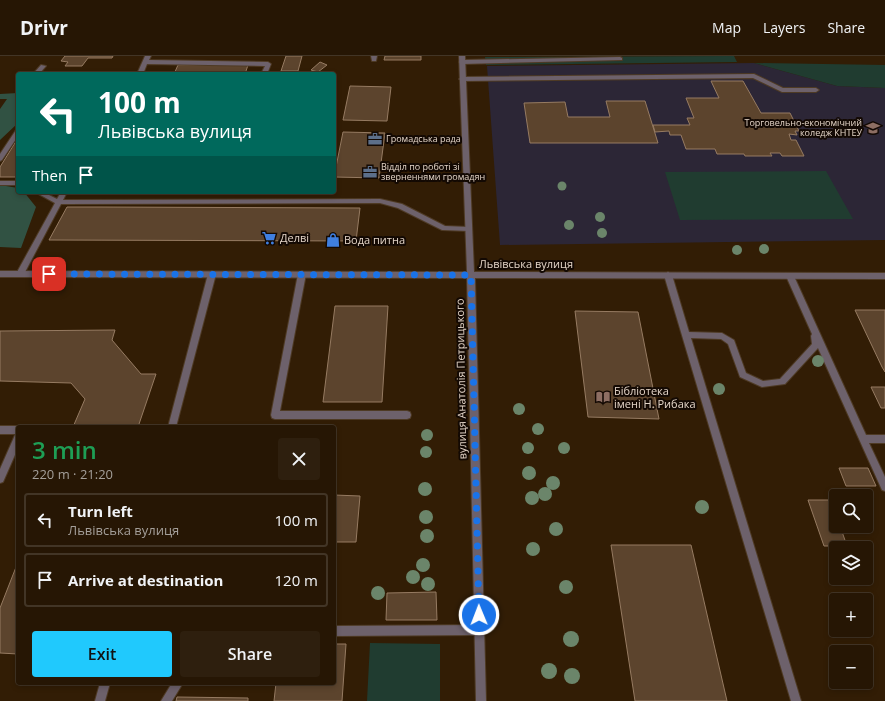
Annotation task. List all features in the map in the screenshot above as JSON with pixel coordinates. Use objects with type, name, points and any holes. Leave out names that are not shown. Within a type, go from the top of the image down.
[{"type":"street","points":[[141,72],[148,56]]},
{"type":"street","points":[[462,59],[620,59]]},
{"type":"street","name":"вулиця Анатолія Петрицького","points":[[462,59],[471,275],[481,701]]},
{"type":"street","points":[[146,62],[268,64],[265,72]]},
{"type":"street","points":[[38,72],[43,66]]},
{"type":"street","points":[[462,79],[754,76],[782,90],[816,90]]},
{"type":"street","points":[[0,158],[16,134]]},
{"type":"street","points":[[0,183],[16,183]]},
{"type":"street","points":[[42,194],[58,202],[128,199],[380,201],[400,206],[444,228],[469,229]]},
{"type":"street","points":[[20,274],[63,194]]},
{"type":"street","name":"Львівська вулиця","points":[[0,274],[885,276]]},
{"type":"street","points":[[173,425],[212,274]]},
{"type":"street","points":[[302,274],[275,415],[407,415]]},
{"type":"street","points":[[668,275],[796,701]]},
{"type":"street","points":[[790,276],[885,487]]},
{"type":"street","points":[[686,335],[722,336],[731,342],[743,375],[762,384],[782,382],[816,345],[814,329]]},
{"type":"street","points":[[0,430],[16,430]]},
{"type":"street","points":[[863,438],[885,439]]},
{"type":"street","points":[[0,479],[16,443]]},
{"type":"street","points":[[336,631],[479,630]]},
{"type":"street","points":[[100,701],[104,685]]},
{"type":"street","points":[[166,701],[177,685]]},
{"type":"shaded area","points":[[754,63],[837,86],[885,88],[885,240],[500,245],[487,66]]},
{"type":"green space","points":[[734,56],[737,62],[486,65],[485,57]]},
{"type":"green space","points":[[754,63],[885,65],[885,88],[837,86]]},
{"type":"green space","points":[[16,93],[16,125],[0,140],[0,109],[7,99],[0,99],[0,94]]},
{"type":"green space","points":[[826,171],[853,219],[680,220],[665,172]]},
{"type":"green space","points":[[0,185],[16,188],[16,194],[26,194],[36,207],[21,248],[0,247]]},
{"type":"green space","points":[[370,643],[440,644],[440,701],[367,701]]},
{"type":"building","points":[[65,56],[113,56],[112,58],[88,58],[82,66],[65,66],[68,62],[61,61]]},
{"type":"building","points":[[286,56],[302,56],[298,71],[281,71]]},
{"type":"building","points":[[385,56],[421,56],[421,60],[384,60]]},
{"type":"building","points":[[320,62],[327,65],[318,72],[311,70]]},
{"type":"building","points":[[178,65],[248,65],[246,72],[175,72]]},
{"type":"building","points":[[711,81],[743,81],[761,113],[790,113],[799,131],[795,131],[797,135],[789,134],[791,140],[796,140],[804,156],[782,156],[780,153],[770,153],[772,156],[717,154],[715,149],[686,149],[681,135],[670,135],[669,131],[655,132],[653,125],[690,125],[687,118],[694,118],[686,98],[719,98]]},
{"type":"building","points":[[350,86],[391,87],[387,121],[343,120]]},
{"type":"building","points":[[606,101],[645,101],[658,143],[530,143],[524,103],[565,102],[568,117],[610,117]]},
{"type":"building","points":[[343,132],[385,133],[379,178],[336,177],[336,167]]},
{"type":"building","points":[[16,141],[16,177],[0,177],[0,167]]},
{"type":"building","points":[[67,207],[360,208],[356,241],[49,240]]},
{"type":"building","points":[[335,306],[388,306],[382,402],[323,402]]},
{"type":"building","points":[[855,310],[885,310],[885,372],[882,367]]},
{"type":"building","points":[[575,311],[638,312],[659,419],[588,417]]},
{"type":"building","points":[[115,330],[112,340],[141,374],[156,374],[139,425],[74,425],[85,399],[71,383],[0,381],[0,331]]},
{"type":"building","points":[[871,387],[885,387],[885,408],[881,408]]},
{"type":"building","points":[[839,468],[868,468],[876,486],[846,486]]},
{"type":"building","points":[[336,495],[360,496],[356,542],[336,542]]},
{"type":"building","points":[[808,500],[829,500],[829,533],[842,533],[845,541],[829,541],[829,546],[824,546]]},
{"type":"building","points":[[611,545],[691,545],[727,701],[635,701]]},
{"type":"building","points":[[16,567],[16,654],[0,653],[0,608]]},
{"type":"building","points":[[436,592],[437,620],[386,620],[387,593]]},
{"type":"building","points":[[336,644],[346,644],[342,701],[274,701],[276,685],[336,685]]},
{"type":"building","points":[[177,697],[248,698],[248,701],[176,701]]},
{"type":"place","name":"Торговельно-економічний коледж КНТЕУ","points":[[873,128]]},
{"type":"place","name":"Громадська рада","points":[[375,139]]},
{"type":"place","name":"Відділ по роботі зі зверненнями громадян","points":[[370,172]]},
{"type":"place","name":"Делві","points":[[269,238]]},
{"type":"place","name":"Вода питна","points":[[333,240]]},
{"type":"place","name":"Бібліотека імені Н. Рибака","points":[[603,397]]},
{"type":"route","points":[[49,274],[471,275],[479,615]]}]
